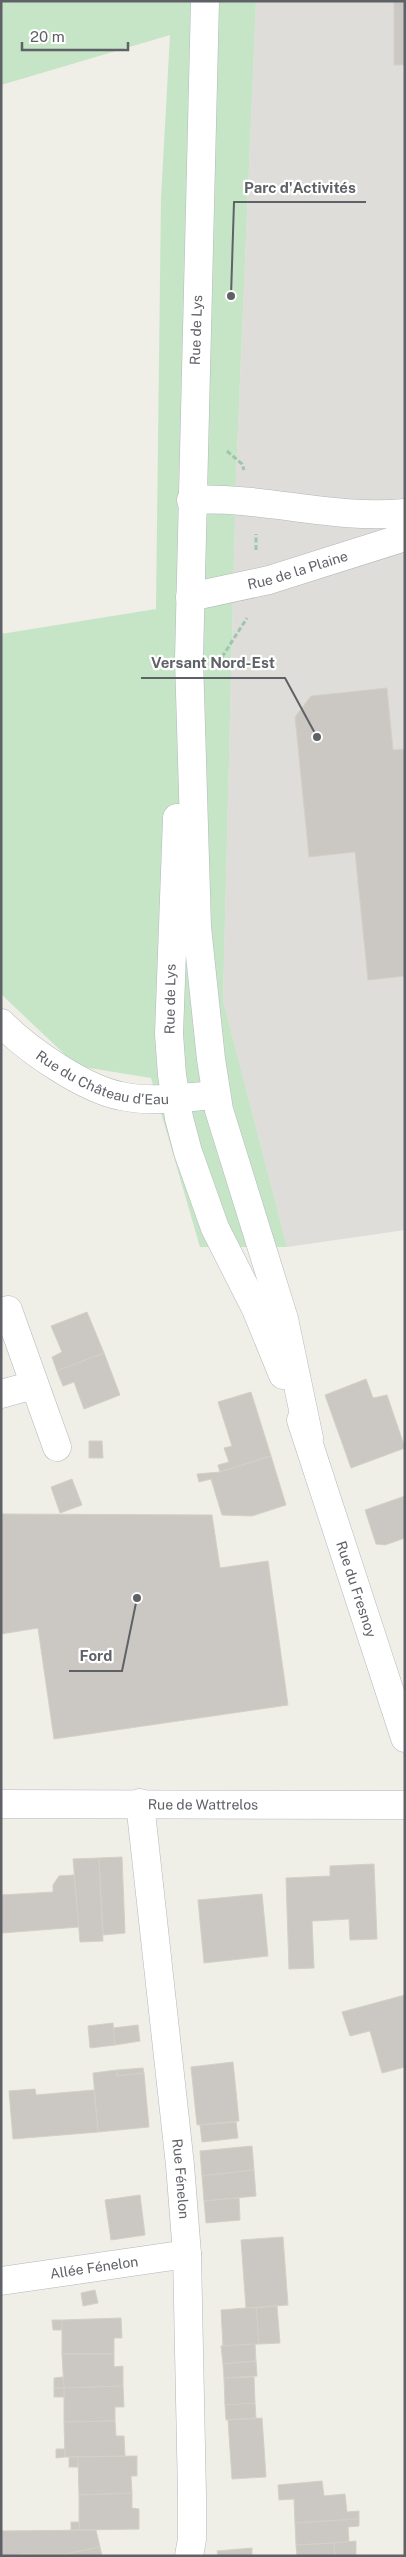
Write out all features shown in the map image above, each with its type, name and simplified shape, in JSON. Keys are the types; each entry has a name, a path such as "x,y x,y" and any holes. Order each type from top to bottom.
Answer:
{"street":[{"name":"Rue de Lys","path":"205,1 191,500 189,659 197,927 203,994 216,1095 273,1320"},
{"path":"191,500 221,498 346,515 405,513"},
{"name":"Rue de la Plaine","path":"190,596 254,583 405,537"},
{"name":"Rue de Lys","path":"189,659 175,863 170,991 169,1034 176,1098 188,1152 215,1228 273,1320"},
{"name":"Rue du Château d'Eau","path":"1,1022 67,1072 97,1090 122,1097 176,1098 216,1095"},
{"path":"8,1310 57,1447"},
{"name":"Rue du Fresnoy","path":"273,1320 405,1738"},
{"path":"1,1394 34,1385"},
{"name":"Rue Fénelon","path":"140,1803 180,2165 187,2254 192,2495 192,2539 189,2556"},
{"name":"Rue de Wattrelos","path":"1,1804 405,1805"},
{"name":"Allée Fénelon","path":"1,2281 187,2254"}],"path":[{"path":"219,662 246,618 254,583 258,502 242,464 225,448"}],"shaded area":[{"path":"256,1 405,1 405,1230 287,1247 223,1000 236,475"}],"green space":[{"path":"1,1 256,1 236,475 223,1000 287,1247 200,1247 151,1078 77,1066 1,994 1,634 156,609 161,198 170,35 1,85"}],"building":[{"path":"394,1 405,1 405,65 394,65"},
{"path":"387,688 393,750 405,749 405,976 368,980 355,852 309,857 295,717 311,696"},
{"path":"87,1312 104,1353 57,1371 52,1357 62,1352 51,1326"},
{"path":"104,1353 120,1395 84,1409 74,1382 63,1386 57,1371"},
{"path":"366,1379 373,1398 387,1395 405,1448 351,1468 325,1395"},
{"path":"251,1392 271,1456 220,1472 218,1465 229,1462 224,1448 232,1446 218,1402"},
{"path":"89,1441 102,1441 103,1458 89,1458"},
{"path":"271,1456 286,1505 252,1516 222,1515 211,1479 199,1482 197,1474 220,1472"},
{"path":"72,1479 82,1505 60,1513 51,1487"},
{"path":"405,1496 405,1538 385,1545 376,1544 365,1510"},
{"path":"1,1514 212,1515 220,1568 268,1561 288,1705 54,1739 38,1628 1,1634"},
{"path":"122,1857 125,1933 103,1935 99,1858"},
{"path":"99,1858 103,1941 80,1942 73,1859"},
{"path":"374,1864 377,1939 350,1940 349,1919 312,1921 314,1968 289,1969 286,1878 330,1876 330,1866"},
{"path":"74,1875 79,1927 2,1933 1,1895 53,1892 53,1885 59,1876"},
{"path":"262,1894 268,1956 204,1963 198,1900"},
{"path":"405,1995 405,2067 382,2073 370,2031 350,2036 342,2012"},
{"path":"113,2023 115,2045 90,2048 88,2026"},
{"path":"138,2025 140,2041 115,2045 113,2028"},
{"path":"233,2062 239,2121 197,2125 191,2067"},
{"path":"143,2068 144,2073 117,2076 117,2070"},
{"path":"117,2070 117,2076 144,2073 149,2127 98,2132 93,2073"},
{"path":"35,2089 36,2095 94,2090 98,2132 13,2139 9,2091"},
{"path":"236,2122 238,2138 202,2142 200,2125"},
{"path":"252,2146 254,2170 202,2176 200,2151"},
{"path":"254,2170 256,2196 204,2201 202,2176"},
{"path":"140,2195 145,2235 111,2240 105,2200"},
{"path":"239,2198 240,2220 206,2223 204,2201"},
{"path":"283,2237 288,2305 246,2308 241,2240"},
{"path":"95,2290 98,2303 83,2306 81,2293"},
{"path":"277,2306 280,2343 259,2344 256,2308"},
{"path":"256,2308 259,2344 223,2346 221,2310"},
{"path":"121,2318 122,2338 114,2338 114,2354 62,2354 62,2320"},
{"path":"52,2320 62,2320 62,2330 53,2330"},
{"path":"255,2344 256,2361 223,2364 221,2346"},
{"path":"62,2354 114,2354 114,2367 123,2366 123,2386 64,2388"},
{"path":"256,2361 257,2376 224,2378 223,2364"},
{"path":"63,2377 64,2388 54,2388 54,2378"},
{"path":"254,2377 255,2403 225,2405 224,2378"},
{"path":"123,2386 124,2407 115,2407 115,2421 64,2422 64,2388"},
{"path":"54,2388 64,2388 64,2397 54,2397"},
{"path":"255,2403 256,2418 226,2420 225,2405"},
{"path":"262,2418 266,2477 232,2479 228,2420"},
{"path":"115,2421 116,2436 124,2436 125,2456 65,2457 64,2422"},
{"path":"56,2449 65,2449 65,2457 56,2458"},
{"path":"137,2456 137,2476 131,2476 132,2493 79,2495 78,2457"},
{"path":"69,2457 78,2457 78,2467 69,2467"},
{"path":"322,2481 324,2496 345,2494 347,2512 359,2511 359,2519 295,2523 294,2499 279,2500 278,2485"},
{"path":"132,2493 132,2508 139,2509 139,2529 79,2530 79,2495"},
{"path":"359,2519 359,2526 348,2527 349,2542 296,2545 295,2523"},
{"path":"71,2522 79,2522 79,2530 71,2530"},
{"path":"96,2530 100,2547 66,2554 1,2555 1,2531"},
{"path":"356,2541 356,2556 335,2556 334,2543"},
{"path":"334,2543 335,2556 297,2556 296,2545"},
{"path":"100,2547 102,2556 20,2554 66,2554"},
{"path":"252,2548 252,2556 218,2556 217,2551"}],"place":[{"name":"Parc d'Activités","path":"231,296"},
{"name":"Versant Nord-Est","path":"317,737"},
{"name":"Ford","path":"137,1598"}]}
